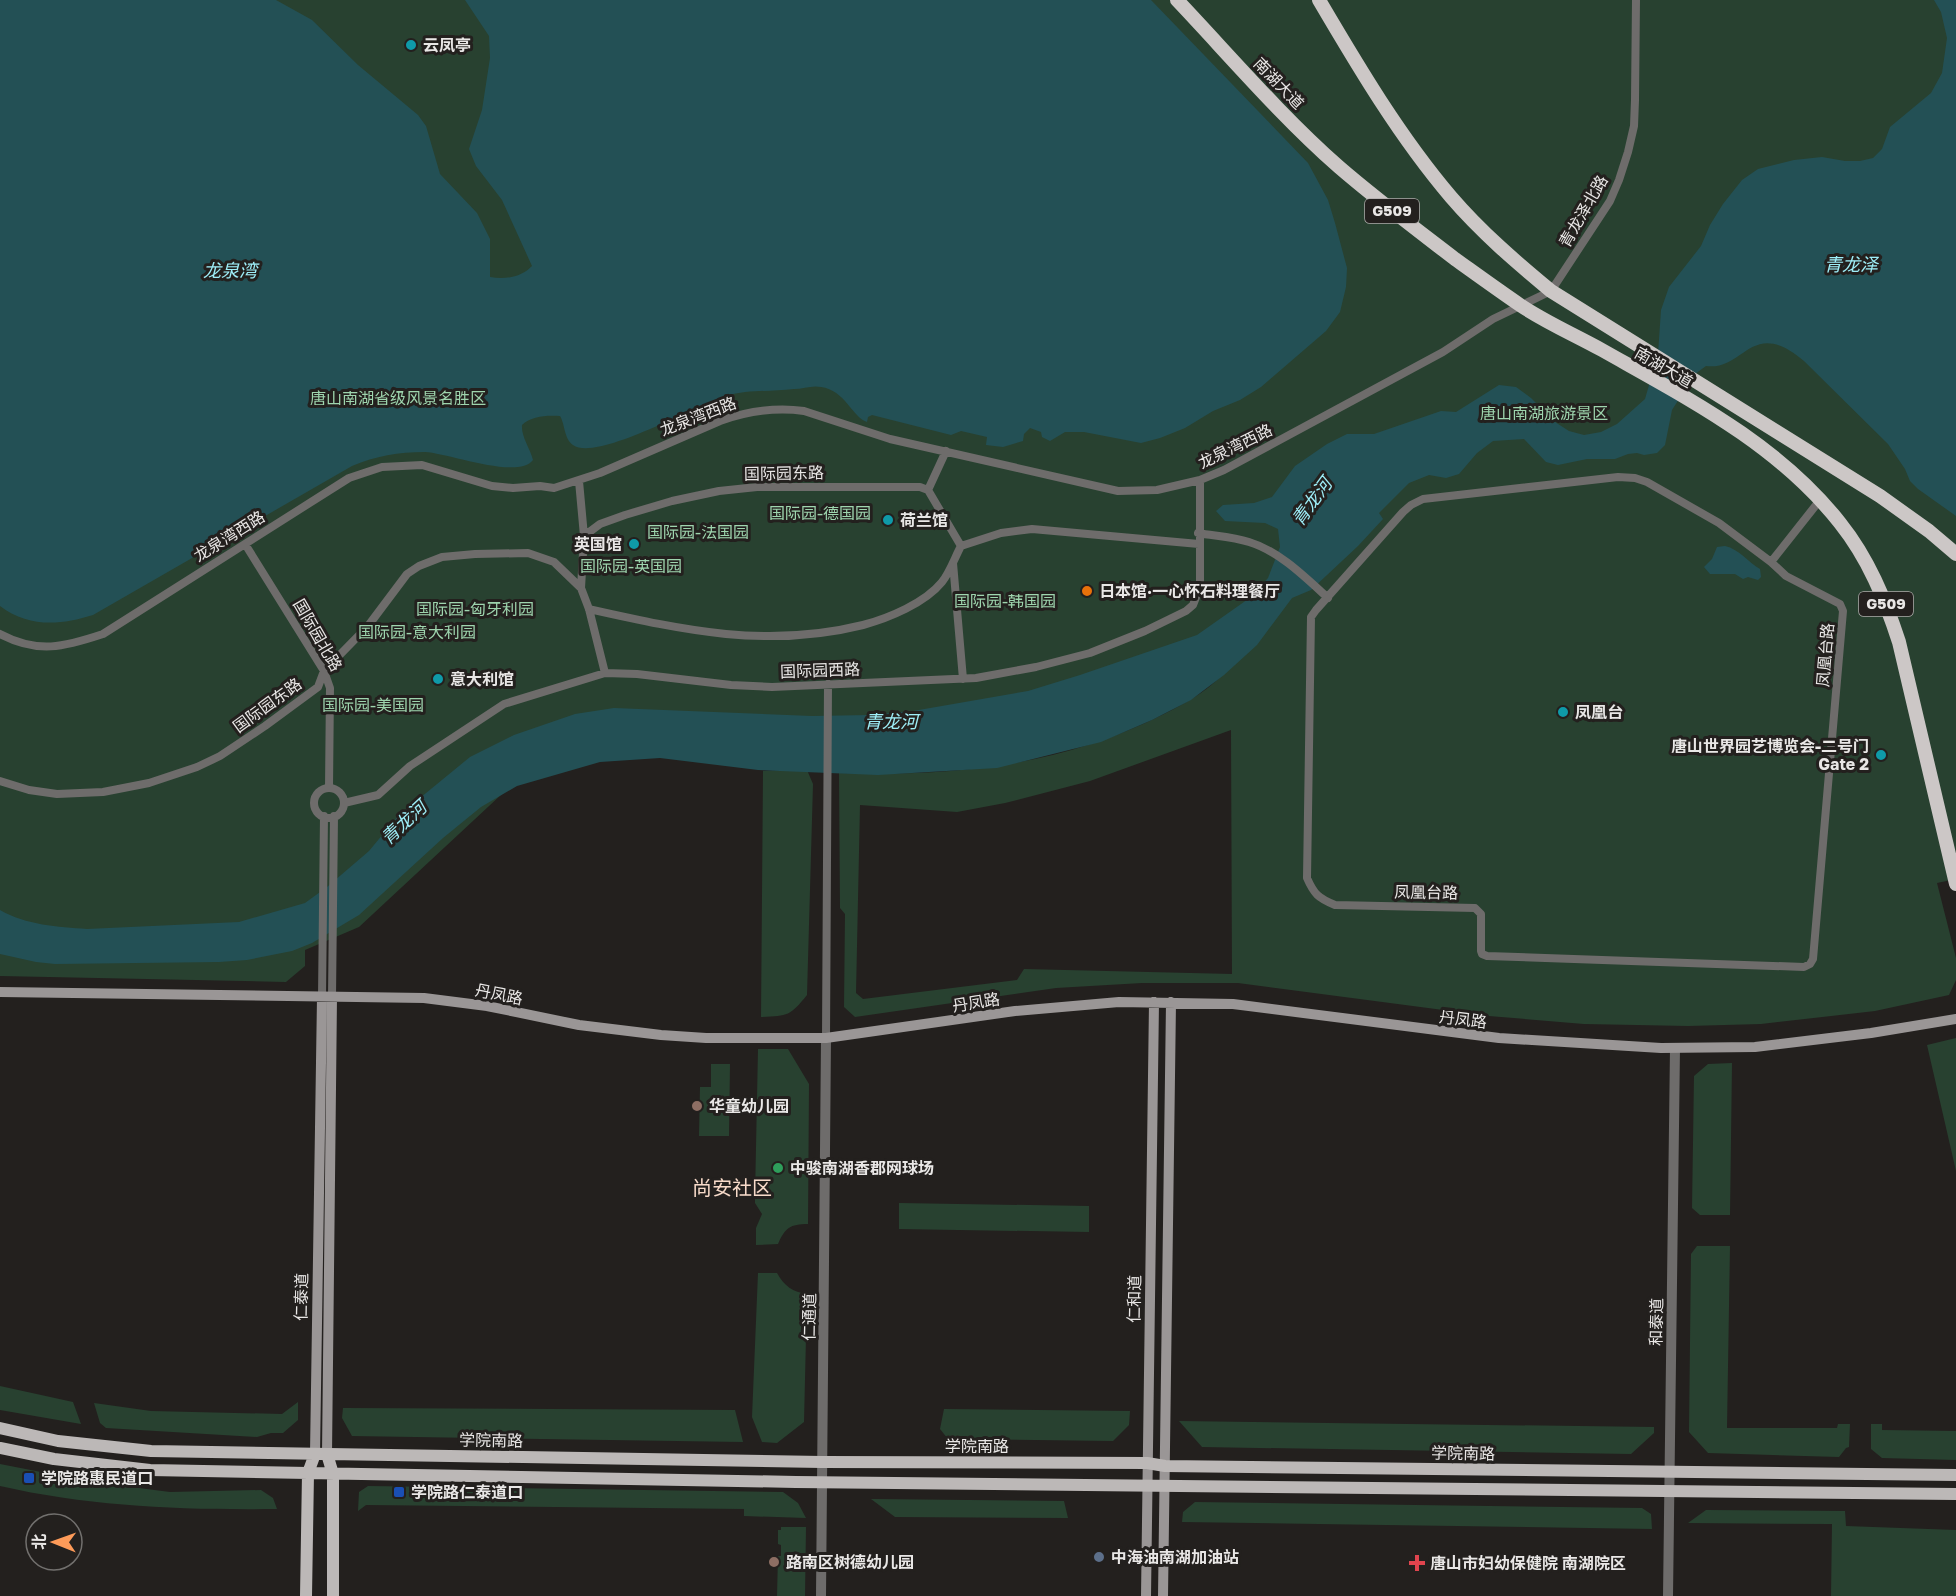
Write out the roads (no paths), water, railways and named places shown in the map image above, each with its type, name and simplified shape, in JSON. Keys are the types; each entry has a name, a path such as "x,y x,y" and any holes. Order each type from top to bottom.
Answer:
{"highway":[{"name":"南湖大道","path":"1178,0 1272,101 1338,166 1403,220 1521,306 1644,374 1746,435 1799,477 1820,500 1841,524 1863,556 1879,586 1891,618 1956,884"},
{"name":"南湖大道","path":"1319,0 1362,73 1409,142 1451,197 1517,262 1551,291 1880,496 1929,531 1956,554"}],"main road":[{"name":"丹凤路","path":"0,992 424,998 459,1002 579,1024 661,1035 706,1038 826,1038 1022,1010 1119,1002 1233,1004 1509,1039 1675,1048 1755,1047 1838,1038 1956,1019"},
{"name":"仁泰道","path":"327,997 321,1454 333,1474 333,1596"},
{"name":"仁和道","path":"1146,1596 1154,1002"},
{"name":"仁和道","path":"1163,1596 1171,1002"},
{"name":"学院南路","path":"0,1428 58,1441 122,1449 321,1454 1956,1475"},
{"path":"0,1448 54,1459 150,1470 822,1482 1956,1494"},
{"name":"仁泰道","path":"306,1596 308,1473 321,1454"}],"street":[{"name":"青龙泽北路","path":"1551,291 1610,201 1628,152 1634,126 1636,0"},
{"path":"1521,306 1551,291"},
{"name":"龙泉湾西路","path":"0,634 11,640 43,648 75,643 103,634 348,478 382,467 422,465 492,486 554,488 579,481 720,421 740,414 774,409 804,411 890,439 1118,491 1157,490 1200,480 1224,470 1443,352 1493,319 1521,306"},
{"path":"946,451 928,490 961,546"},
{"name":"凤凰台路","path":"1618,477 1635,478 1658,488 1719,523 1786,576 1840,604 1843,611 1813,958 1810,964 1804,967 1487,956 1481,951 1481,914 1475,908 1335,905 1313,892 1307,878 1311,617 1328,598 1392,523 1411,505 1423,499 1618,477"},
{"name":"国际园西路","path":"344,803 378,795 410,766 504,704 605,673 637,674 731,686 772,687 963,679 1036,666 1090,652 1145,631 1186,611 1193,605 1200,587 1198,533 1200,480"},
{"path":"579,481 584,536 581,588"},
{"name":"国际园东路","path":"584,536 600,524 626,515 672,501 719,491 778,487 920,487 928,490"},
{"path":"1771,562 1820,500"},
{"path":"589,609 683,630 745,636 808,635 838,631 902,611 942,582 961,546 1001,533 1032,530 1199,544"},
{"path":"1198,533 1247,541 1274,553 1328,598"},
{"name":"国际园北路","path":"245,544 324,671 330,688 329,788"},
{"name":"国际园东路","path":"0,781 57,794 80,794 127,788 197,767 238,745 318,687 324,671 368,626 407,574 432,560 475,554 528,553 554,562 581,588 589,609 605,673"},
{"path":"953,562 963,679"},
{"path":"826,1038 828,684"},
{"path":"329,788 338,791 344,803 341,811 334,816 324,816 317,811 315,802 321,790 329,788"},
{"path":"324,816 322,967 327,997"},
{"path":"327,997 332,967 334,816"},
{"name":"仁通道","path":"821,1596 826,1038"},
{"name":"和泰道","path":"1668,1596 1675,1048"}],"water":[{"name":"龙泉湾","path":"0,0 276,0 312,20 358,65 418,115 426,126 440,174 477,213 490,239 490,277 501,278 513,277 532,266 502,200 476,166 469,149 482,110 490,58 489,36 465,0 1151,0 1308,163 1328,200 1347,268 1346,287 1340,312 1326,331 1261,387 1185,428 1141,443 1084,432 1065,432 1050,441 1042,437 1041,432 1030,428 1024,434 1023,441 1003,447 986,445 987,437 961,431 951,435 872,415 868,417 867,422 836,393 818,387 743,392 726,396 624,439 603,446 585,448 570,442 560,416 540,417 522,425 533,460 525,465 498,467 425,452 379,457 352,466 93,615 69,621 34,621 22,618 0,606"},
{"path":"1934,0 1956,0 1956,516 1910,481 1905,469 1888,444 1804,361 1786,348 1772,344 1760,344 1730,361 1706,366 1695,374 1672,410 1665,445 1657,453 1628,454 1615,459 1587,459 1558,465 1546,462 1524,439 1493,441 1477,453 1459,474 1446,478 1429,475 1409,483 1379,513 1383,519 1358,546 1311,590 1292,598 1257,645 1224,675 1191,700 1101,742 997,768 878,775 758,770 660,758 600,762 517,786 481,807 443,838 359,915 312,943 292,951 247,960 219,962 55,964 0,954 0,910 31,922 87,929 239,922 305,903 369,851 398,816 470,757 514,735 575,714 614,708 812,716 870,715 913,711 1028,691 1197,635 1251,597 1268,578 1280,547 1278,529 1265,523 1225,521 1216,511 1223,505 1254,503 1272,497 1295,466 1327,444 1347,434 1374,434 1441,411 1456,412 1499,385 1516,387 1531,398 1555,422 1569,431 1584,435 1601,432 1617,424 1645,399 1658,354 1661,310 1669,287 1701,246 1723,204 1742,180 1758,169 1794,160 1822,157 1860,161 1873,158 1882,149 1890,127 1931,93 1942,73 1947,38 1941,12"},
{"path":"1725,546 1739,553 1760,569 1761,577 1758,580 1748,577 1743,579 1735,574 1710,574 1704,567 1712,559 1717,547"}],"place":[{"name":"云凤亭","path":"411,45"},
{"name":"荷兰馆","path":"888,520"},
{"name":"英国馆","path":"634,544"},
{"name":"日本馆·一心怀石料理餐厅","path":"1087,591"},
{"name":"意大利馆","path":"438,679"},
{"name":"凤凰台","path":"1563,712"},
{"name":"唐山世界园艺博览会-二号门 Gate 2","path":"1881,755"},
{"name":"华童幼儿园","path":"697,1106"},
{"name":"中骏南湖香郡网球场","path":"778,1168"},
{"name":"学院路惠民道口","path":"29,1478"},
{"name":"学院路仁泰道口","path":"399,1492"},
{"name":"中海油南湖加油站","path":"1099,1557"},
{"name":"路南区树德幼儿园","path":"774,1562"},
{"name":"唐山市妇幼保健院 南湖院区","path":"1417,1563"}],"district":[{"name":"尚安社区","path":"732,1188"}],"water label":[{"name":"青龙泽","path":"1851,265"},
{"name":"青龙河","path":"1312,502"},
{"name":"青龙河","path":"891,722"},
{"name":"青龙河","path":"404,823"}],"park label":[{"name":"唐山南湖省级风景名胜区","path":"398,398"},
{"name":"唐山南湖旅游景区","path":"1544,413"},
{"name":"国际园-德国园","path":"820,513"},
{"name":"国际园-法国园","path":"698,532"},
{"name":"国际园-英国园","path":"631,566"},
{"name":"国际园-韩国园","path":"1005,601"},
{"name":"国际园-匈牙利园","path":"475,609"},
{"name":"国际园-意大利园","path":"417,632"},
{"name":"国际园-美国园","path":"373,705"}]}
